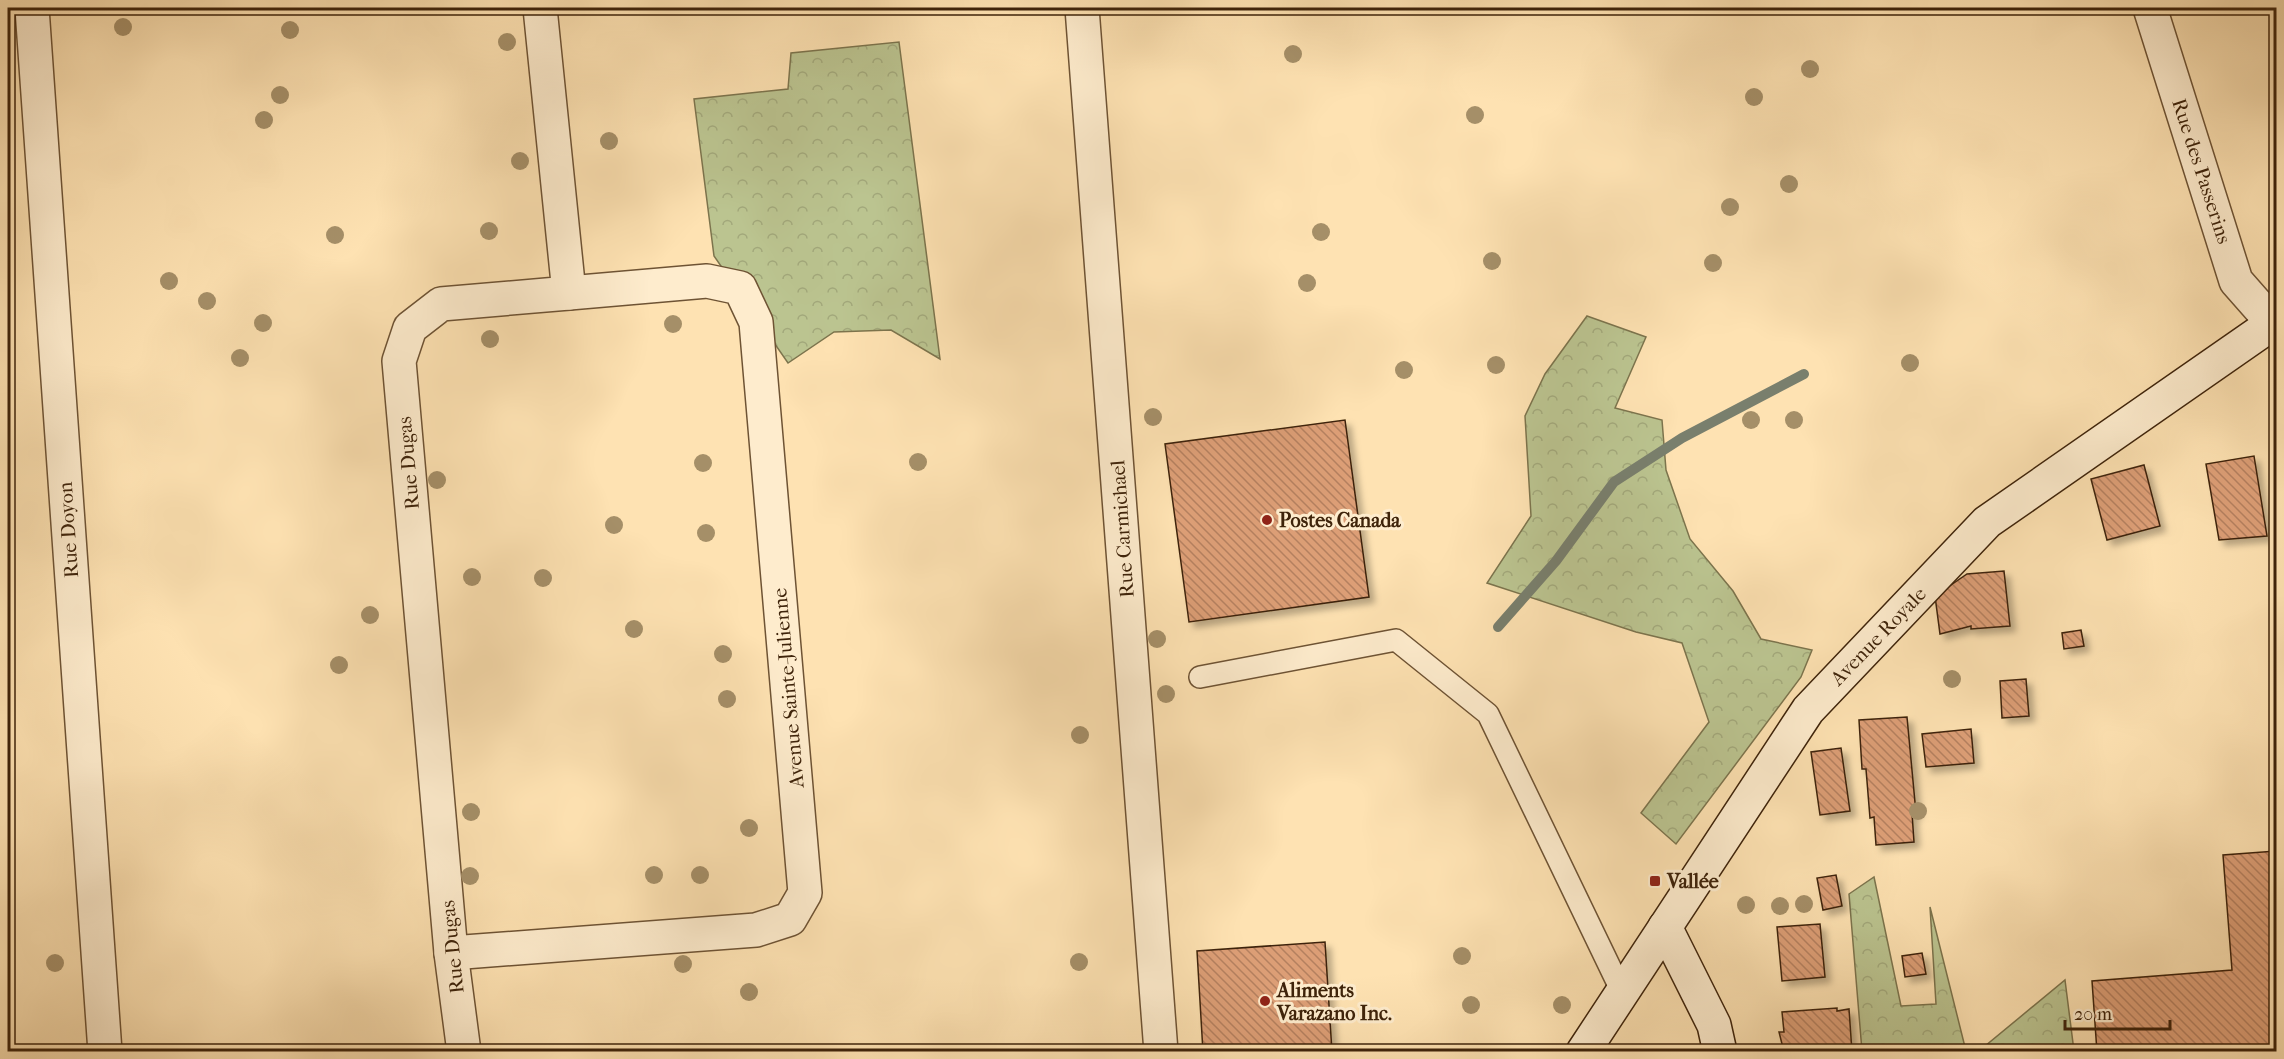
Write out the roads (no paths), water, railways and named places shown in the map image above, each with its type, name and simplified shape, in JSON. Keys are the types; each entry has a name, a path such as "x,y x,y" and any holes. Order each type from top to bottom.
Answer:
{"street":[{"name":"Rue Doyon","path":"32,8 105,1052"},
{"path":"540,8 569,293"},
{"name":"Rue Carmichael","path":"1082,8 1161,1052"},
{"name":"Rue des Passerins","path":"2150,8 2236,281 2275,322"},
{"name":"Avenue Sainte-Julienne","path":"451,953 756,930 790,919 805,893 756,322 740,288 707,281 569,293"},
{"name":"Rue Dugas","path":"464,1052 451,953 399,361 410,328 441,304 569,293"},
{"name":"Avenue Royale","path":"1583,1052 1808,710 1987,522 2275,322"},
{"path":"1665,927 1713,1025 1720,1052"}],"lane":[{"path":"1200,677 1396,640 1488,714 1622,992"}],"waterway":[{"path":"1498,627 1556,561 1614,482 1682,438 1804,374"}],"place":[{"name":"Postes Canada","path":"1267,520"},
{"name":"Vallée","path":"1655,881"},
{"name":"Aliments Varazano Inc.","path":"1265,1001"}]}
